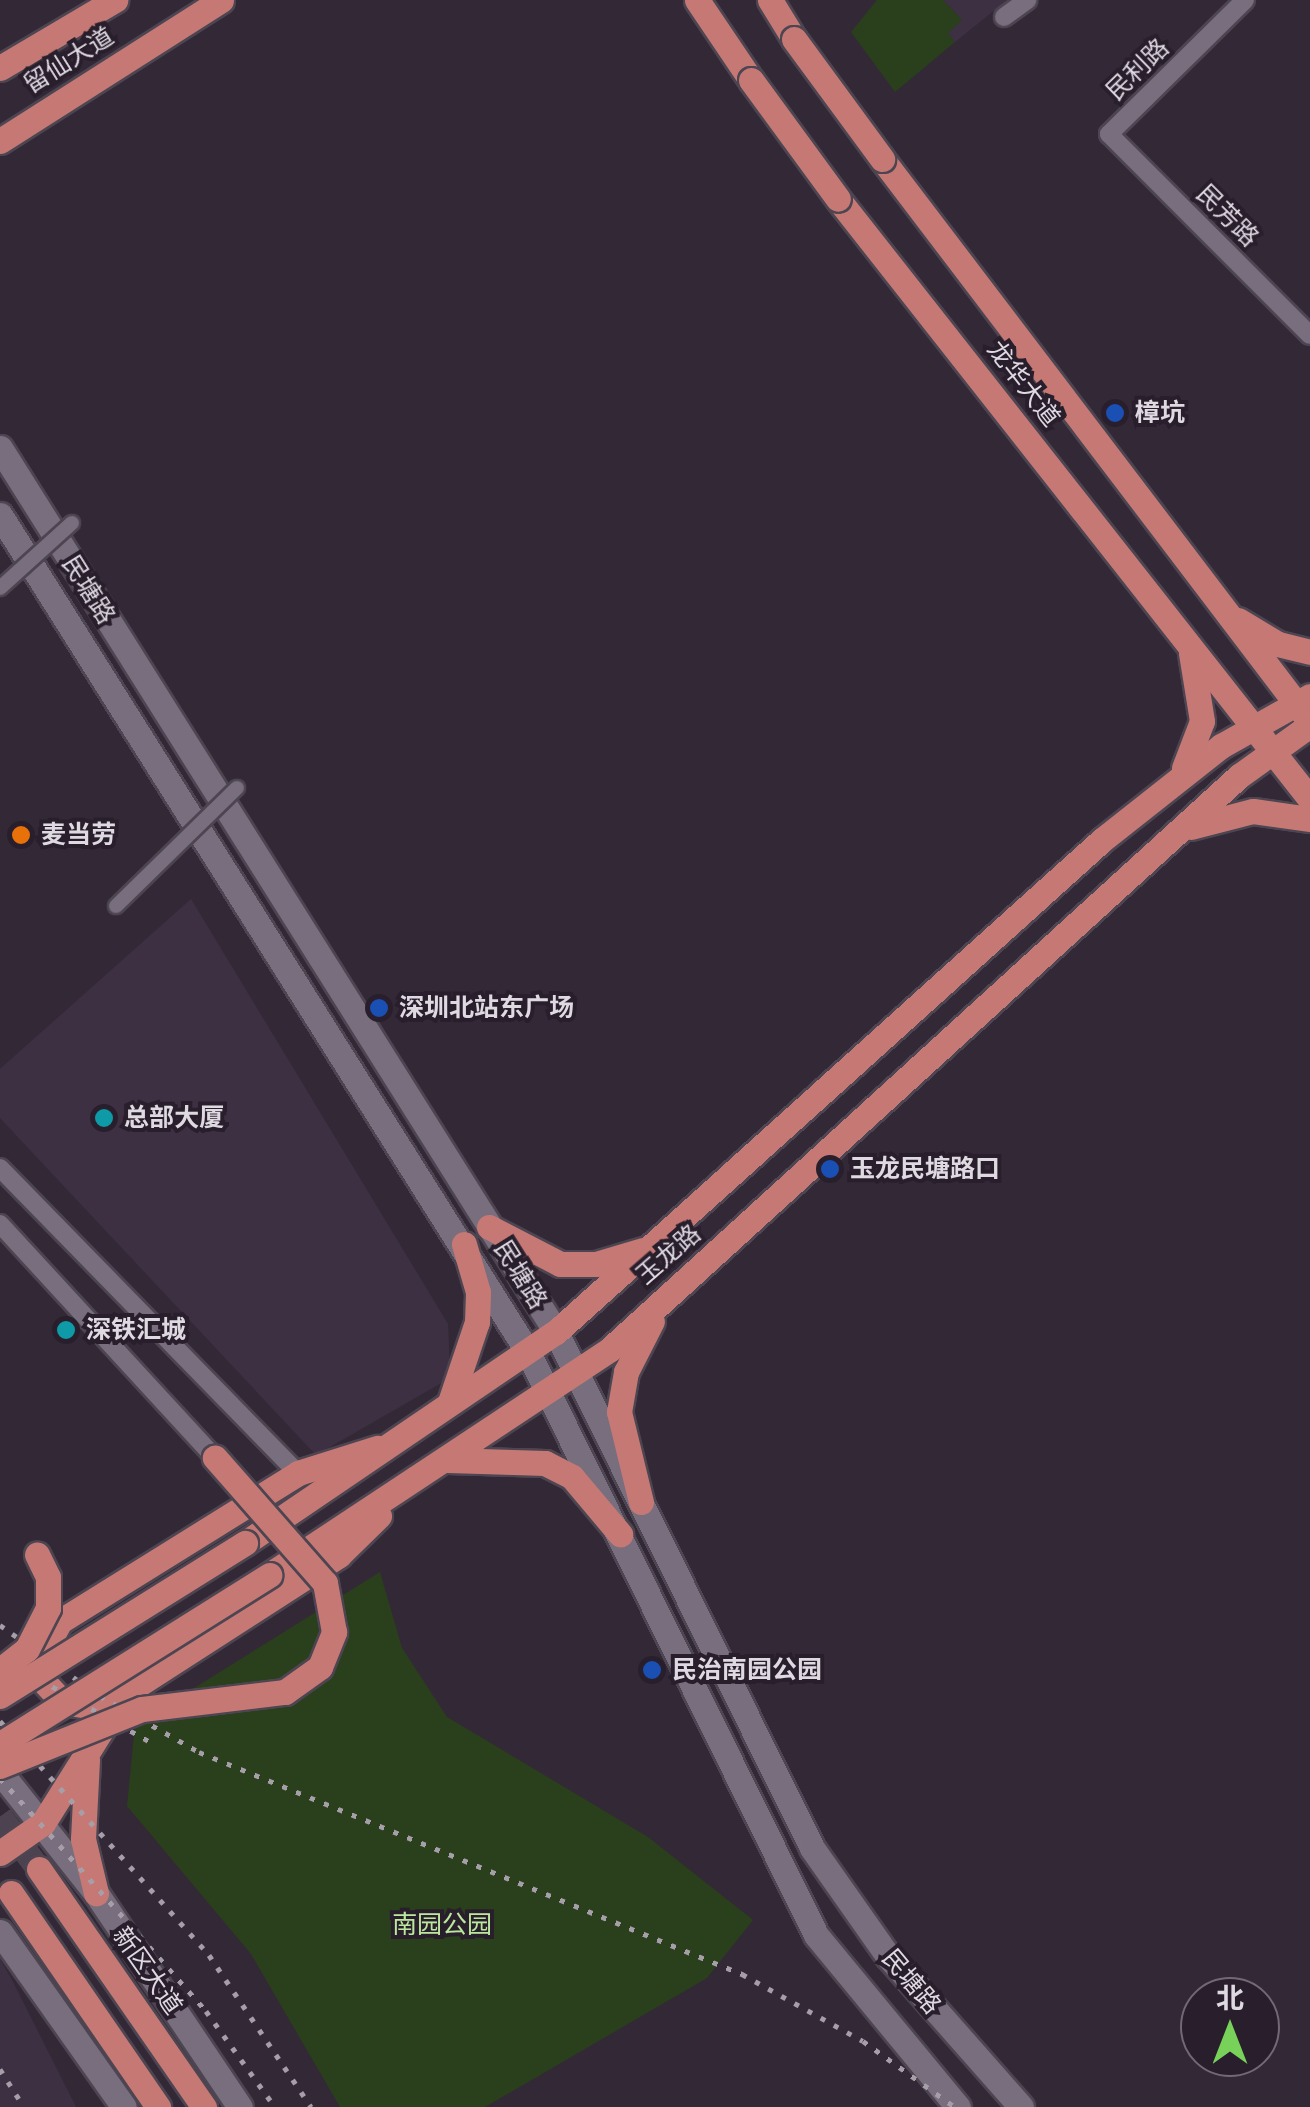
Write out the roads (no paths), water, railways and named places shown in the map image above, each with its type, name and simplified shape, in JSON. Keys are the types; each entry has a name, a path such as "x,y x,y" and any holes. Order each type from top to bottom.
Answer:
{"main road":[{"name":"留仙大道","path":"0,68 114,0"},
{"name":"留仙大道","path":"0,141 221,0"},
{"name":"龙华大道","path":"697,0 838,199 1310,800"},
{"name":"龙华大道","path":"770,0 882,158 1306,712"},
{"name":"民塘路","path":"0,448 556,1332 812,1848 888,1956 1022,2107"},
{"name":"民塘路","path":"0,516 464,1244 528,1352 816,1935 958,2107"},
{"path":"1226,611 1278,644 1310,652"},
{"path":"1173,781 1202,721 1199,683 1183,635"},
{"name":"玉龙路","path":"0,1696 245,1543 556,1332 1102,840 1173,781 1254,726 1306,712"},
{"name":"玉龙路","path":"0,1744 270,1575 578,1372 781,1200 1272,750 1306,712"},
{"path":"1181,830 1253,811 1310,819"},
{"path":"1102,840 1133,874"},
{"path":"489,1226 540,1256 575,1266 657,1244"},
{"path":"464,1244 478,1292 476,1322 466,1368 452,1403 483,1436"},
{"path":"616,1281 644,1318"},
{"path":"641,1502 622,1435 621,1391 634,1352 671,1291"},
{"path":"0,1654 59,1623 298,1473 396,1441"},
{"path":"444,1461 496,1457 545,1463 592,1497 620,1534"},
{"path":"215,1458 325,1583 334,1632 320,1667 285,1692 142,1709 0,1769 96,1893 240,2107"},
{"path":"59,1623 40,1657 53,1694 88,1710 124,1697 339,1555 414,1481"},
{"path":"0,1670 42,1626 48,1577 38,1554"},
{"path":"0,1853 43,1822 124,1697"},
{"path":"92,1745 82,1818 96,1893"},
{"name":"新区大道","path":"39,1870 204,2107"},
{"path":"11,1893 158,2107"},
{"path":"0,1932 124,2107"}],"street":[{"path":"1004,18 1026,0"},
{"name":"民利路","path":"1109,134 1245,0"},
{"name":"民芳路","path":"1109,134 1310,335"},
{"path":"0,588 72,522"},
{"path":"116,906 237,788"},
{"path":"0,1168 298,1473"},
{"path":"0,1224 215,1458"}],"tunnel":[{"path":"0,1816 39,1869"}],"railway":[{"path":"0,1625 100,1696 199,1752 742,1974 863,2041 955,2107"},
{"path":"0,1657 154,1744"},
{"path":"0,1721 209,1955 311,2107"},
{"path":"0,1778 206,2011 275,2107"},
{"path":"0,2069 24,2107"}],"place":[{"name":"樟坑","path":"1115,413"},
{"name":"麦当劳","path":"21,835"},
{"name":"深圳北站东广场","path":"379,1008"},
{"name":"总部大厦","path":"104,1118"},
{"name":"玉龙民塘路口","path":"830,1169"},
{"name":"深铁汇城","path":"66,1330"},
{"name":"民治南园公园","path":"652,1670"}],"park label":[{"name":"南园公园","path":"442,1925"}]}
